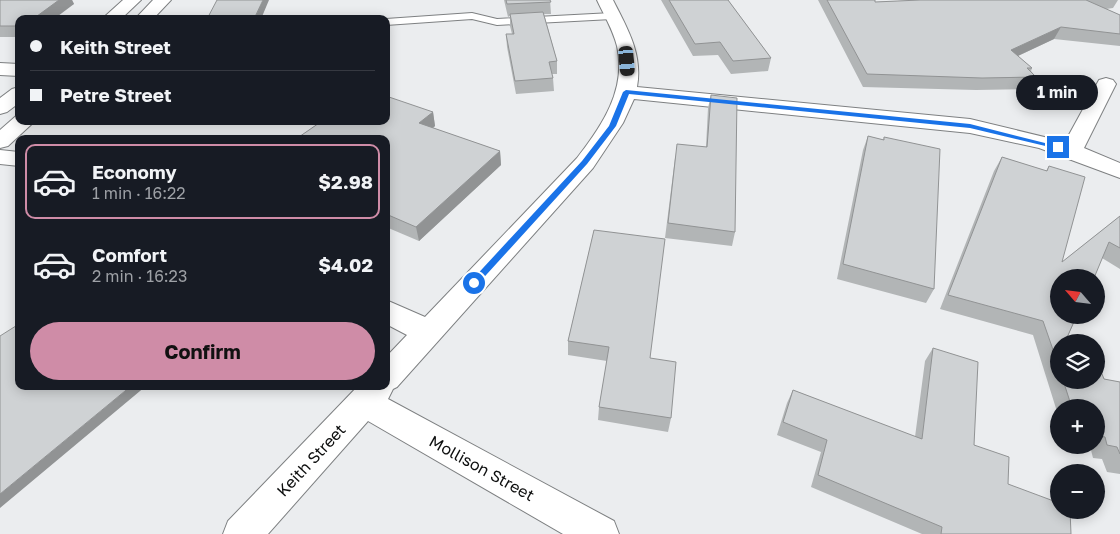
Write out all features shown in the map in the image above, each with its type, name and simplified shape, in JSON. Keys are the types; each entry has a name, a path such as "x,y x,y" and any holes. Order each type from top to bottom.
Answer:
{"street":[{"path":"115,15 132,0"},
{"path":"147,15 163,0"},
{"name":"Keith Street","path":"390,374 585,163 612,126 626,92 629,76 626,47 609,8"},
{"path":"0,70 15,70"},
{"path":"1071,151 1106,84"},
{"path":"626,92 970,126 1071,151 1120,171"},
{"path":"0,108 15,97"},
{"path":"0,141 19,125"},
{"path":"0,157 15,159"},
{"path":"390,313 429,332"},
{"name":"Keith Street","path":"242,534 375,390"},
{"name":"Mollison Street","path":"378,390 600,534"}],"lane":[{"path":"390,22 472,16 497,22 609,8"}],"building":[{"path":"0,0 59,0 38,15 15,15 15,26 0,26"},
{"path":"217,0 263,0 256,15 209,15"},
{"path":"506,0 550,0 551,2 507,4"},
{"path":"669,0 728,0 771,58 733,61 720,42 695,44"},
{"path":"827,0 875,0 875,2 920,0 1086,0 1120,15 1120,34 1061,27 1011,50 1032,68 1027,68 1036,77 982,78 867,74"},
{"path":"543,12 557,61 549,62 553,78 515,81 506,34 514,34 510,14"},
{"path":"711,95 737,98 735,232 668,223 677,144 707,147"},
{"path":"390,97 433,112 419,123 500,151 416,227 390,216 390,135 302,135 316,125 390,125"},
{"path":"868,136 884,140 884,137 940,149 934,289 843,264"},
{"path":"1002,157 1047,171 1049,166 1085,177 1062,262 1120,216 1120,248 1109,242 1098,269 1050,269 1050,324 1073,324 1069,334 1050,334 1050,341 1043,321 948,295"},
{"path":"594,230 665,239 650,358 676,362 671,418 599,407 609,347 568,341"},
{"path":"15,327 15,390 126,390 0,494 0,336"},
{"path":"933,348 978,362 974,445 1009,457 1008,484 1050,500 1050,519 1070,519 1071,534 941,534 942,527 818,475 827,440 783,422 793,390 922,439"},
{"path":"1105,379 1120,382 1120,454 1117,447 1107,445 1105,437 1105,399 1069,399 1066,389 1105,389"}],"route":[{"path":"474,283 585,163 612,126 626,92 970,126 1058,147"}]}
